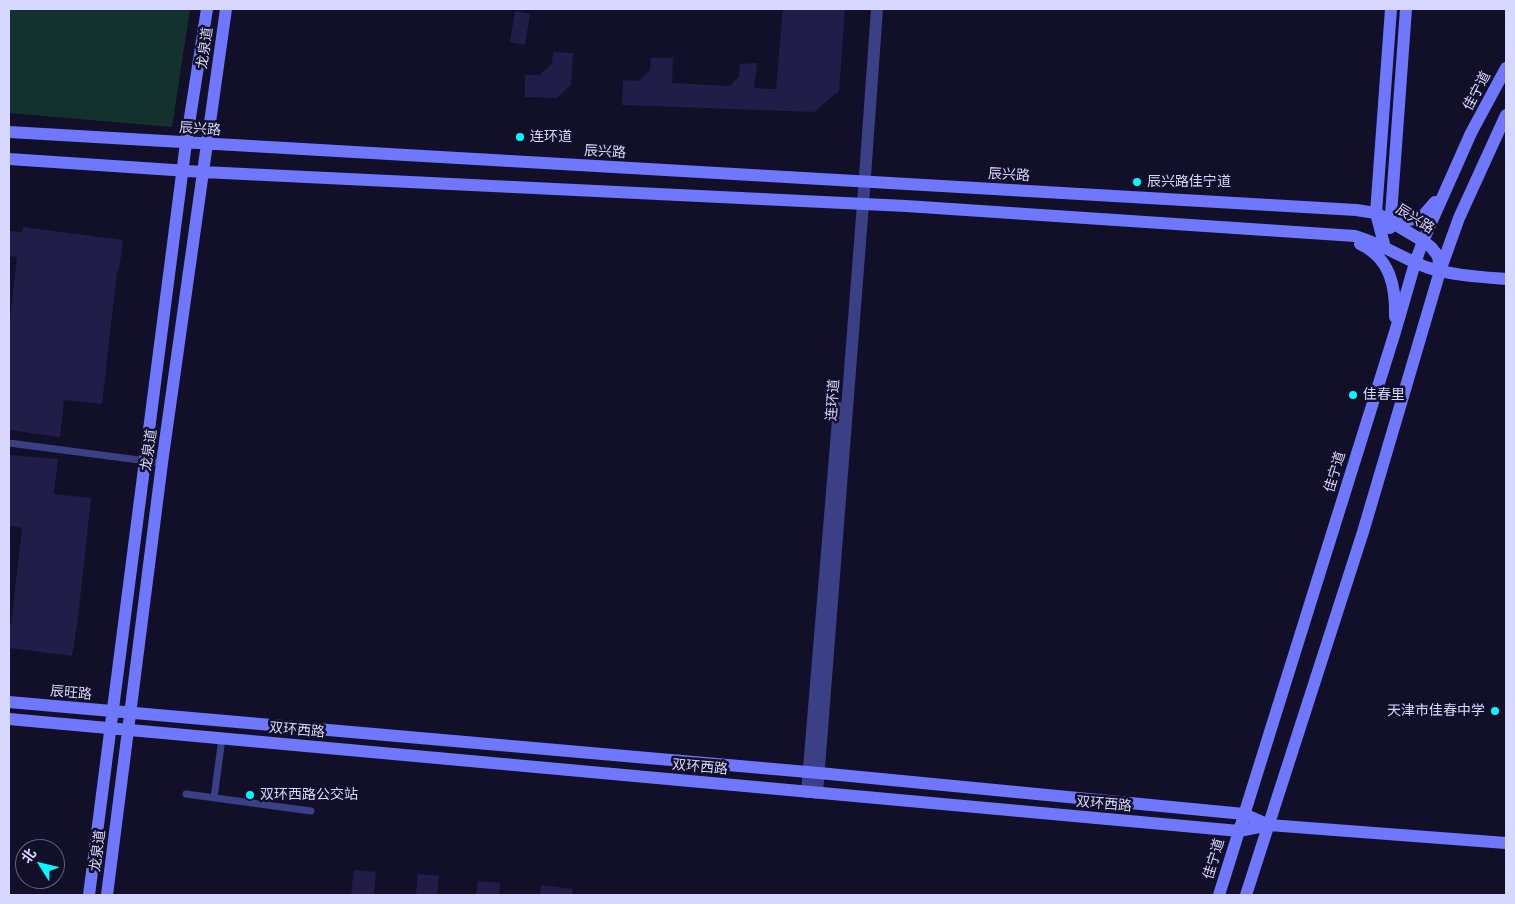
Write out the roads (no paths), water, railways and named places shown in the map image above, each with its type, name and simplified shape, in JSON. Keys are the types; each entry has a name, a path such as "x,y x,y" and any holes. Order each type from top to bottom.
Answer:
{"street":[{"name":"龙泉道","path":"90,895 186,143 207,9"},
{"name":"龙泉道","path":"107,895 162,463 226,9"},
{"path":"861,182 869,9"},
{"name":"连环道","path":"812,792 859,204 877,9"},
{"path":"1385,248 1376,214 1391,9"},
{"path":"1385,248 1395,221 1392,195 1406,9"},
{"name":"佳宁道","path":"1219,895 1419,251 1471,133 1506,68"},
{"path":"1246,895 1364,532 1441,266 1459,218 1506,115"},
{"name":"辰兴路","path":"9,132 1346,210 1376,214 1395,221 1419,251 1441,266"},
{"name":"辰兴路","path":"9,159 183,171 859,204 1343,236 1367,239 1385,248 1419,251 1431,247 1438,256 1441,266"},
{"path":"1395,221 1421,218 1448,184"},
{"path":"1343,236 1366,246 1375,253 1388,269 1394,288 1395,332"},
{"path":"1441,266 1461,274 1506,279"},
{"name":"辰旺路","path":"9,702 131,713"},
{"name":"双环西路","path":"131,713 814,772 1244,814 1268,824"},
{"path":"9,719 129,729"},
{"name":"双环西路","path":"129,729 1238,831 1268,824"},
{"path":"1268,824 1506,843"}],"lane":[{"path":"9,443 162,463"},
{"path":"214,798 222,738"},
{"path":"186,794 311,811"}],"place":[{"name":"连环道","path":"520,137"},
{"name":"辰兴路佳宁道","path":"1137,182"},
{"name":"佳春里","path":"1353,395"},
{"name":"天津市佳春中学","path":"1495,711"},
{"name":"双环西路公交站","path":"250,795"}]}
